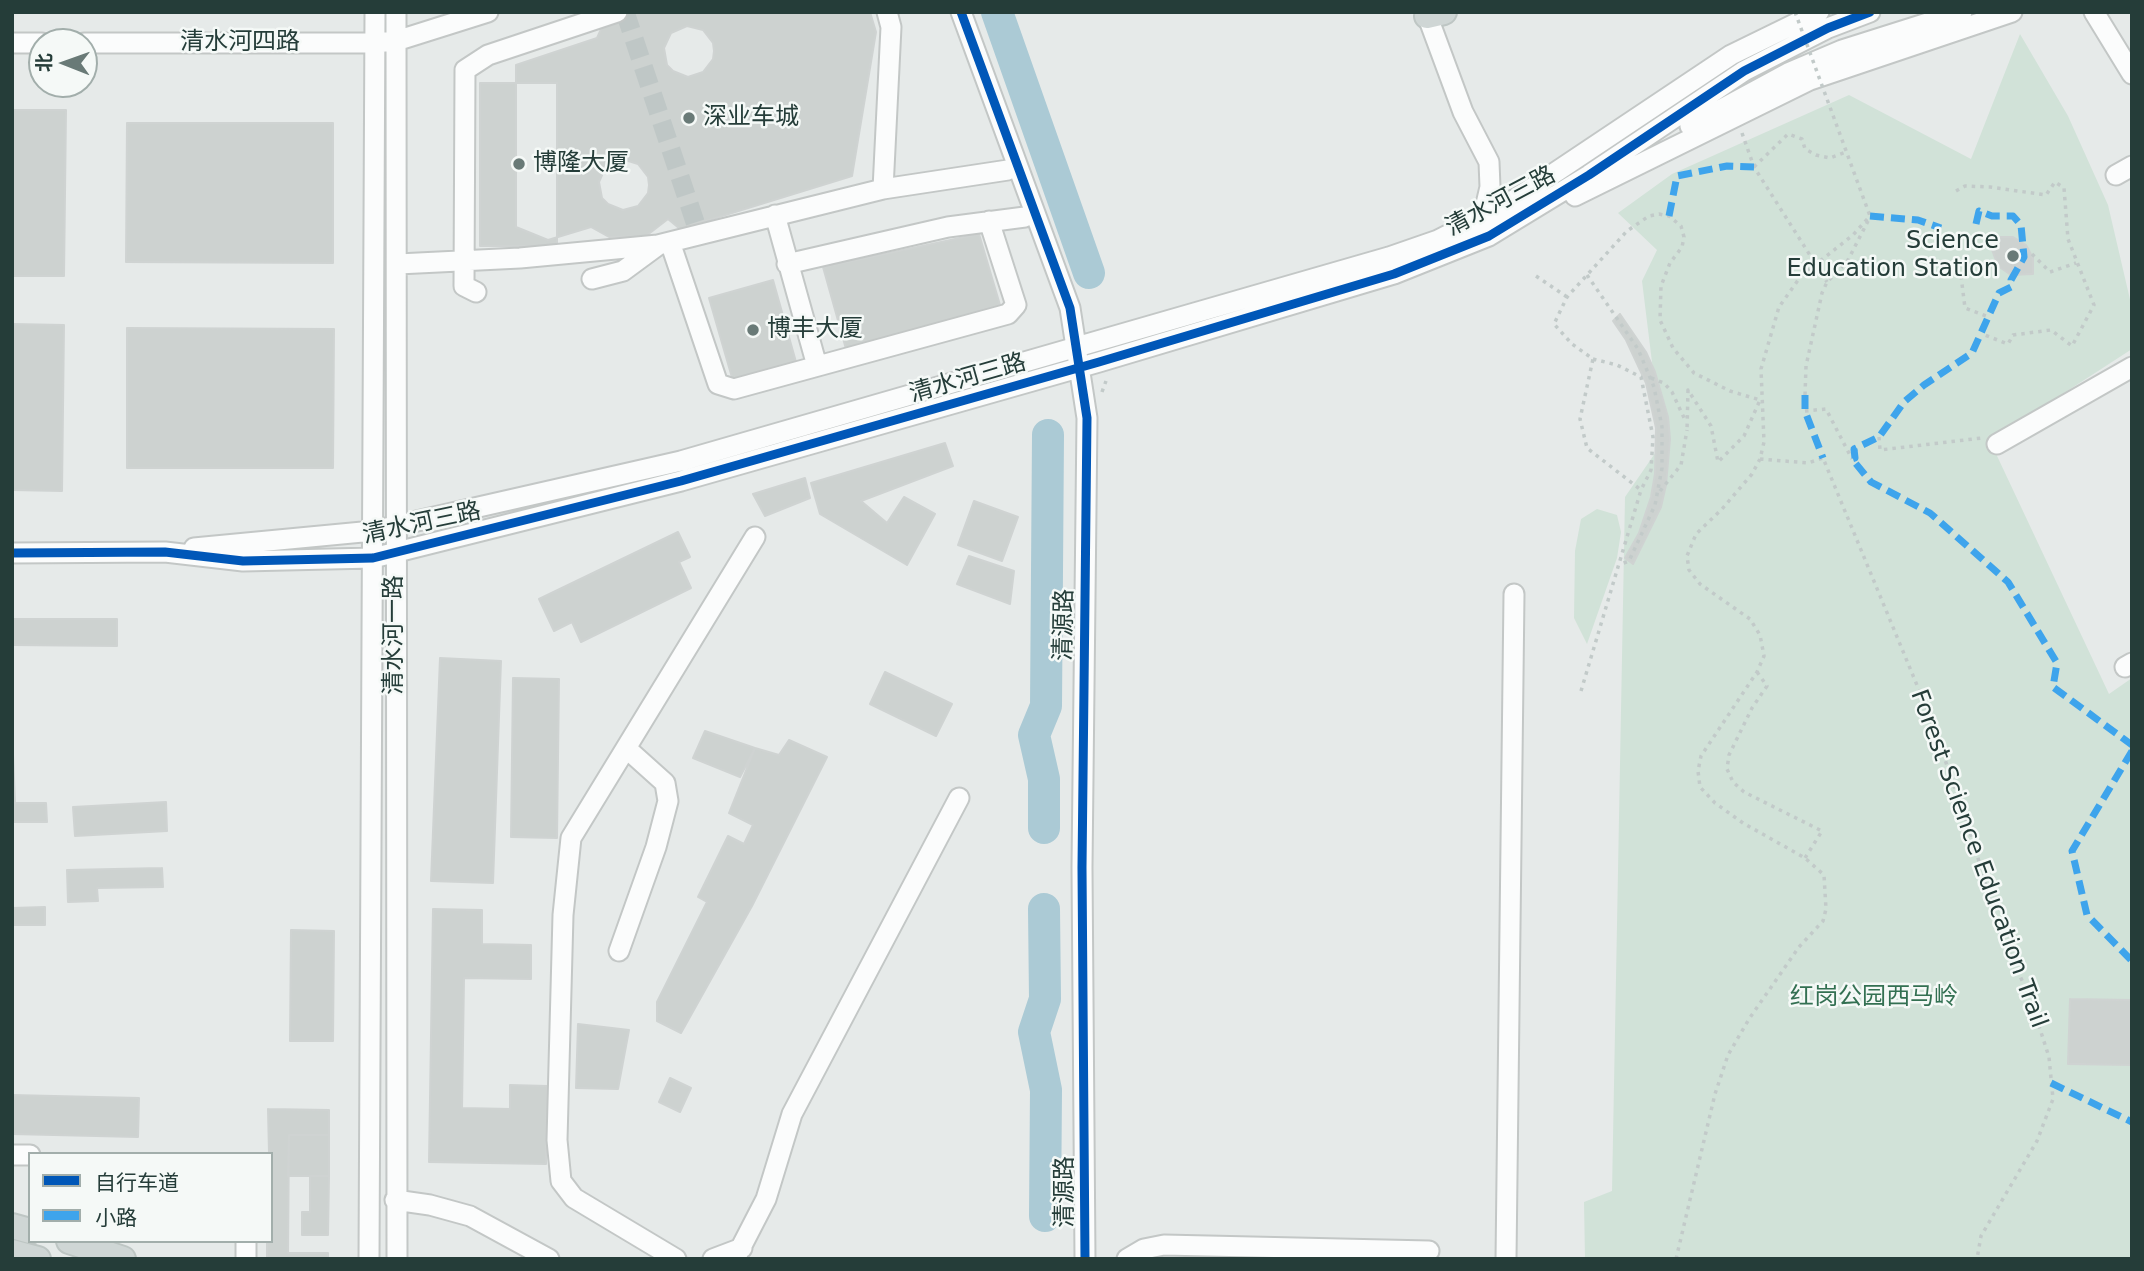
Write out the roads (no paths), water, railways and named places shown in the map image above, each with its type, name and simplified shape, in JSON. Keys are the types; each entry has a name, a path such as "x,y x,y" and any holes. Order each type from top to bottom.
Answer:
{"main road":[{"path":"75,1243 123,1259"},
{"path":"12,1252 38,1259"}],"street":[{"name":"清水河一路","path":"369,1259 375,12"},
{"name":"清水河一路","path":"396,12 397,1259"},
{"path":"456,12 487,13"},
{"path":"476,292 464,286 465,70 488,55 617,12"},
{"path":"883,189 891,27 887,12"},
{"name":"清源路","path":"951,12 1071,348"},
{"name":"清源路","path":"961,12 1070,308 1077,418 1072,867 1075,1259"},
{"name":"清水河三路","path":"12,553 165,552 243,561 373,558 681,481 1074,369 1394,274 1486,226 1534,188 1731,55 1824,20 1870,12"},
{"path":"1589,175 1658,144 1788,73 1842,50 1962,12"},
{"path":"1513,223 1582,193 1810,80 2012,12"},
{"path":"2094,12 2132,74"},
{"name":"清水河四路","path":"98,43 374,43 396,41 487,13"},
{"path":"1432,13 1463,112 1489,162 1490,187 1486,226"},
{"name":"清水河三路","path":"165,552 234,542 373,531 681,461 1389,257 1486,226 1513,223 1824,20"},
{"path":"398,264 464,262 664,244 883,189 1008,170"},
{"path":"775,215 817,366"},
{"path":"787,264 897,237 1025,217"},
{"path":"664,244 718,384 734,389 1008,314 1016,305 989,221"},
{"path":"592,279 622,271 664,244"},
{"path":"1999,443 2132,366"},
{"name":"清源路","path":"1074,369 1087,418 1082,867 1085,1259"},
{"path":"676,1259 574,1198 561,1181 557,1140 563,915 571,838 755,537"},
{"path":"1506,1259 1514,594"},
{"path":"619,951 656,847 668,801 665,783 626,748"},
{"path":"713,1259 738,1253 766,1199 792,1114 959,798"},
{"path":"395,1200 430,1205 470,1216 549,1259"},
{"path":"1127,1259 1144,1248 1164,1245 1371,1254 1429,1251"}],"waterway":[{"path":"997,12 1089,273"},
{"path":"1044,828 1044,779 1034,735 1046,706 1048,435"},
{"path":"1044,909 1045,999 1034,1032 1046,1090 1045,1216"}],"tunnel":[{"path":"625,12 699,234"}],"place":[{"name":"深业车城","path":"689,118"},
{"name":"博隆大厦","path":"519,164"},
{"name":"Science Education Station","path":"2013,256"},
{"name":"博丰大厦","path":"753,330"}],"park label":[{"name":"红岗公园西马岭","path":"1874,998"}]}
